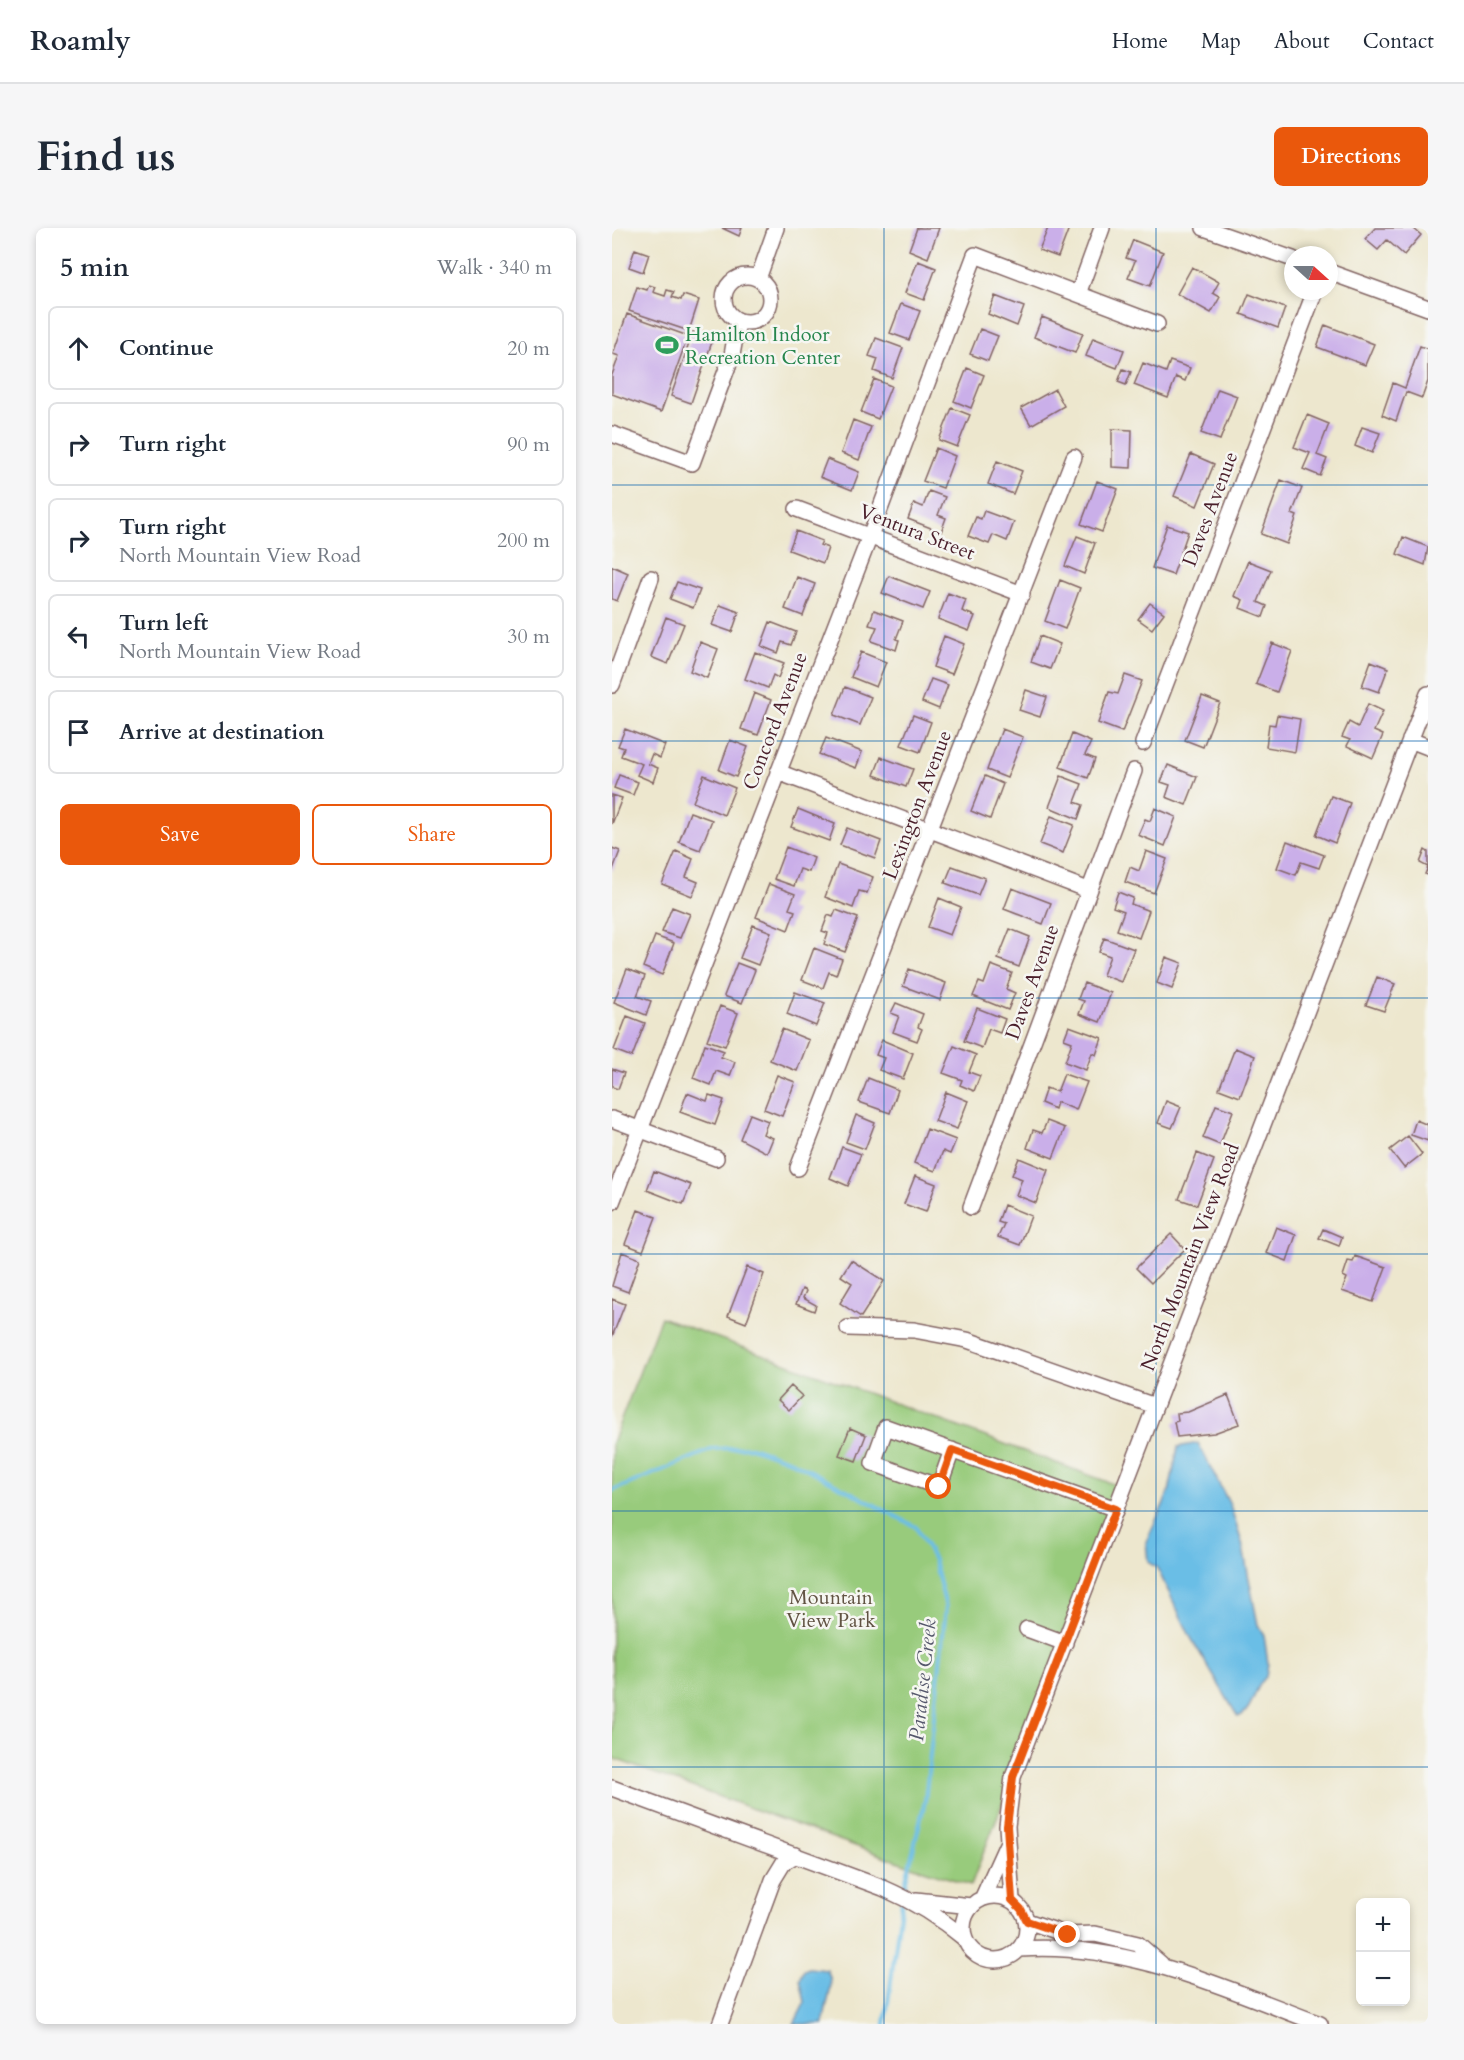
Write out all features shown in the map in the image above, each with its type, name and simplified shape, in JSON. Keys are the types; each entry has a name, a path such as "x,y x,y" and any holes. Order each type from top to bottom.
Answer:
{"street":[{"path":"758,279 776,228"},
{"path":"1102,228 1078,294 1157,324"},
{"path":"1204,228 1284,256"},
{"name":"Concord Avenue","path":"612,1202 870,536 975,255 1078,294"},
{"path":"1338,275 1428,308"},
{"path":"744,276 758,279 768,290 769,305 760,318 753,321 738,321 727,311 724,296 726,289 730,283 744,276"},
{"name":"Daves Avenue","path":"1143,742 1312,300"},
{"path":"612,434 692,462 732,355 738,321"},
{"name":"Lexington Avenue","path":"798,1168 1074,457"},
{"name":"Ventura Street","path":"797,508 1022,594"},
{"path":"612,685 651,578"},
{"name":"North Mountain View Road","path":"1012,1900 1008,1804 1013,1777 1428,694"},
{"path":"1410,740 1428,747"},
{"name":"Daves Avenue","path":"971,1207 1134,771"},
{"path":"778,772 1088,890"},
{"path":"612,1119 716,1158"},
{"path":"848,1328 914,1330 967,1340 1155,1406"},
{"path":"952,1450 939,1487 873,1463 886,1427 952,1450 1116,1509"},
{"path":"1027,1629 1065,1643"},
{"path":"612,1788 910,1899 943,1920 964,1938 975,1954 993,1960 1012,1955 1020,1949 1025,1940 1027,1921 1021,1909 1012,1900 993,1895 977,1902 910,1899"},
{"name":"North Mountain View Road","path":"977,1902 1009,1838"},
{"path":"720,2024 773,1880 784,1862 796,1856"},
{"path":"964,1938 962,1926 977,1902"},
{"path":"1027,1921 1068,1935 1095,1934 1138,1944 1163,1966"},
{"path":"1020,1949 1061,1947 1094,1950 1163,1966 1320,2024"}],"green space":[{"name":"Mountain View Park","path":"661,1317 1124,1488 971,1885 908,1865 612,1758 612,1443"}],"water":[{"path":"1198,1443 1230,1505 1242,1543 1258,1625 1264,1635 1268,1664 1266,1677 1247,1709 1238,1717 1191,1638 1157,1568 1148,1562 1146,1542 1169,1492 1178,1447"},
{"path":"809,1968 827,1970 830,1977 824,2024 794,2024 805,2002 800,1980 804,1970"}],"building":[{"path":"722,228 742,228 739,236"},
{"path":"917,228 939,228 928,258 909,250"},
{"path":"1048,228 1069,228 1058,257 1039,250"},
{"path":"1375,228 1413,228 1421,235 1404,255 1387,240 1378,250 1365,239"},
{"path":"1133,240 1163,252 1150,286 1128,278 1135,261 1126,258"},
{"path":"635,249 649,254 643,272 629,267"},
{"path":"918,261 936,268 924,300 905,293"},
{"path":"1192,267 1219,282 1213,293 1220,297 1211,313 1177,294"},
{"path":"649,285 655,287 653,292 665,296 667,290 674,292 672,297 681,300 683,295 699,300 689,331 629,311 637,287 647,290"},
{"path":"1249,294 1285,308 1278,328 1241,314"},
{"path":"995,296 1024,307 1017,326 988,314"},
{"path":"901,304 920,311 909,340 890,333"},
{"path":"627,314 688,336 661,412 612,394 612,375 619,356 613,354"},
{"path":"1042,317 1083,333 1075,353 1034,337"},
{"path":"1325,325 1374,344 1365,365 1317,347"},
{"path":"980,329 998,336 988,361 970,354"},
{"path":"693,332 713,339 691,403 671,396"},
{"path":"876,338 903,348 892,378 874,371 878,359 869,356"},
{"path":"1093,338 1124,350 1117,368 1086,356"},
{"path":"1420,346 1428,349 1428,381 1422,398 1406,392 1396,421 1382,415 1393,383 1405,388"},
{"path":"1170,361 1190,368 1185,381 1176,377 1168,398 1134,385 1143,363 1166,372"},
{"path":"967,368 984,375 971,408 954,401"},
{"path":"1123,369 1131,372 1126,385 1118,382"},
{"path":"874,379 891,386 878,419 861,412"},
{"path":"1055,389 1064,406 1031,425 1021,408"},
{"path":"1218,389 1237,396 1220,440 1201,433"},
{"path":"952,408 970,415 957,447 939,440"},
{"path":"1307,415 1329,424 1317,455 1327,459 1320,476 1303,469 1310,453 1294,447"},
{"path":"853,420 871,427 859,460 841,453"},
{"path":"1362,427 1380,433 1372,453 1355,446"},
{"path":"1112,429 1132,430 1131,468 1112,467"},
{"path":"936,448 955,456 943,488 923,481"},
{"path":"1191,454 1214,464 1197,506 1174,496"},
{"path":"827,459 859,472 852,490 820,477"},
{"path":"997,461 1022,471 1013,494 988,484"},
{"path":"1281,480 1302,488 1292,514 1297,516 1287,544 1261,534"},
{"path":"1097,481 1118,489 1102,532 1081,524"},
{"path":"929,491 945,497 938,515 946,518 941,532 908,519 914,503 923,507"},
{"path":"984,511 1014,522 1007,541 993,535 989,544 968,536 976,517 981,519"},
{"path":"1167,525 1188,532 1173,575 1152,568"},
{"path":"796,531 822,541 820,545 828,548 823,563 789,550"},
{"path":"1077,536 1095,543 1084,574 1065,566"},
{"path":"1403,537 1428,547 1425,565 1397,554"},
{"path":"1248,561 1271,570 1258,602 1267,606 1263,617 1240,608 1243,600 1234,596"},
{"path":"612,566 628,573 617,601 612,599"},
{"path":"889,576 930,592 923,609 882,593"},
{"path":"797,577 815,584 803,616 785,609"},
{"path":"1060,580 1080,588 1065,629 1045,621"},
{"path":"677,582 700,590 693,608 670,599"},
{"path":"948,593 966,600 962,611 975,616 969,631 938,619"},
{"path":"1150,603 1164,613 1152,629 1138,619"},
{"path":"720,605 739,612 732,632 712,625"},
{"path":"874,610 903,621 896,639 899,640 896,650 871,641 877,627 869,625"},
{"path":"666,617 684,624 668,664 651,657"},
{"path":"770,622 796,632 791,645 782,642 778,653 761,646"},
{"path":"944,636 964,644 952,674 933,667"},
{"path":"1040,636 1060,644 1050,669 1031,662"},
{"path":"700,642 718,649 707,678 690,671"},
{"path":"1272,643 1292,651 1277,692 1256,684"},
{"path":"755,652 784,663 778,678 773,675 768,688 745,679"},
{"path":"861,652 886,662 876,687 851,677"},
{"path":"1371,661 1388,668 1379,692 1362,686"},
{"path":"1125,675 1142,681 1122,732 1098,723 1109,692 1118,694"},
{"path":"931,679 948,685 939,709 922,702"},
{"path":"845,687 871,697 860,725 834,715"},
{"path":"1026,690 1047,697 1040,717 1019,710"},
{"path":"754,693 771,700 758,735 741,729"},
{"path":"1202,696 1220,703 1203,747 1185,740"},
{"path":"1368,704 1383,711 1374,731 1383,735 1373,758 1347,746 1350,740 1342,737 1349,722 1358,727"},
{"path":"913,715 931,722 920,752 901,745"},
{"path":"1277,715 1300,719 1295,752 1266,747 1269,724 1275,725"},
{"path":"625,729 665,745 660,758 652,754 648,764 658,768 653,782 637,775 642,764 621,756 624,748 618,746"},
{"path":"1002,729 1023,737 1007,778 987,770"},
{"path":"1072,734 1091,742 1085,755 1095,759 1088,778 1060,767"},
{"path":"826,738 862,752 856,768 819,754"},
{"path":"730,740 748,747 736,777 719,770"},
{"path":"881,757 913,769 906,787 874,775"},
{"path":"1168,765 1197,777 1186,805 1166,797 1170,785 1161,782"},
{"path":"619,775 638,782 633,795 614,788"},
{"path":"704,775 735,788 724,815 693,802"},
{"path":"985,776 1003,784 990,819 971,811"},
{"path":"1061,776 1082,784 1075,802 1083,805 1078,819 1049,807"},
{"path":"612,795 622,798 612,824"},
{"path":"1331,796 1350,803 1335,843 1316,835"},
{"path":"1155,808 1176,817 1165,846 1138,835 1145,819 1150,821"},
{"path":"798,809 835,824 829,841 791,827"},
{"path":"690,812 712,820 700,850 679,842"},
{"path":"1051,816 1074,825 1063,853 1040,844"},
{"path":"847,828 881,841 875,858 840,845"},
{"path":"1287,841 1324,855 1319,868 1301,862 1296,875 1277,868"},
{"path":"786,847 814,858 809,872 800,869 794,886 774,879"},
{"path":"612,848 620,851 612,872"},
{"path":"1425,850 1428,852 1428,867 1420,863"},
{"path":"676,851 693,859 686,877 698,882 692,896 662,884"},
{"path":"1146,851 1167,859 1154,893 1125,882 1130,867 1139,871"},
{"path":"838,864 873,877 867,893 859,891 853,908 825,897"},
{"path":"952,866 985,878 978,895 945,883"},
{"path":"769,884 795,894 789,909 795,911 788,930 756,917"},
{"path":"1012,888 1051,903 1043,924 1004,909"},
{"path":"1118,892 1133,898 1131,904 1149,911 1139,938 1117,930 1124,911 1113,907"},
{"path":"939,898 961,907 950,935 928,927"},
{"path":"672,907 690,914 680,938 662,932"},
{"path":"836,910 858,918 845,952 824,944 828,933 822,931 828,915 833,917"},
{"path":"753,925 771,932 758,965 740,958"},
{"path":"1010,929 1030,937 1019,967 998,959"},
{"path":"655,936 674,943 662,975 643,967"},
{"path":"1104,938 1134,949 1121,982 1103,975 1110,956 1099,952"},
{"path":"814,948 842,959 836,975 829,972 823,988 802,980"},
{"path":"1166,957 1182,963 1172,989 1157,983"},
{"path":"737,963 755,970 742,1003 724,996"},
{"path":"991,965 1012,973 1006,989 1015,993 1008,1010 973,996 979,982 984,984"},
{"path":"627,969 645,976 637,996 651,1001 646,1015 614,1002"},
{"path":"909,969 946,983 940,1000 903,986"},
{"path":"1377,977 1395,984 1384,1011 1366,1005"},
{"path":"1084,983 1111,993 1100,1022 1079,1014 1084,1001 1078,999"},
{"path":"795,992 825,1003 816,1026 787,1014"},
{"path":"896,1003 923,1014 918,1027 922,1029 917,1041 893,1032 899,1016 891,1013"},
{"path":"720,1006 738,1013 725,1046 707,1040"},
{"path":"977,1008 1005,1019 1000,1033 989,1029 982,1048 964,1041"},
{"path":"627,1016 645,1023 632,1057 614,1050"},
{"path":"1069,1026 1102,1038 1096,1055 1092,1053 1086,1070 1065,1062 1072,1042 1064,1039"},
{"path":"782,1029 809,1040 797,1071 770,1060"},
{"path":"882,1040 913,1053 903,1079 879,1070 884,1058 876,1055"},
{"path":"705,1044 724,1051 721,1057 735,1062 730,1076 716,1071 711,1085 693,1078"},
{"path":"954,1046 976,1055 969,1072 980,1076 974,1091 960,1085 962,1080 943,1073"},
{"path":"1235,1048 1255,1056 1240,1097 1219,1089"},
{"path":"612,1069 624,1073 618,1089 612,1087"},
{"path":"1064,1074 1087,1082 1076,1110 1057,1102 1055,1109 1041,1103 1046,1088 1057,1092"},
{"path":"777,1075 795,1082 782,1116 764,1109"},
{"path":"868,1078 898,1090 890,1113 859,1102"},
{"path":"946,1092 968,1101 957,1129 935,1121"},
{"path":"687,1093 707,1101 709,1095 724,1100 715,1125 680,1112"},
{"path":"1166,1101 1181,1107 1172,1128 1158,1123"},
{"path":"1216,1105 1233,1111 1220,1145 1203,1138"},
{"path":"750,1114 768,1121 763,1134 773,1138 767,1153 740,1139"},
{"path":"856,1115 875,1123 865,1149 846,1142"},
{"path":"1416,1120 1428,1125 1428,1141 1411,1135"},
{"path":"1047,1121 1065,1128 1053,1158 1027,1148 1033,1130 1042,1133"},
{"path":"927,1129 956,1140 950,1154 943,1151 935,1171 914,1163"},
{"path":"1408,1136 1422,1154 1404,1168 1390,1150"},
{"path":"842,1147 861,1154 848,1186 830,1178"},
{"path":"1197,1153 1214,1160 1197,1205 1179,1199"},
{"path":"1019,1158 1048,1170 1036,1203 1016,1195 1022,1179 1012,1175"},
{"path":"654,1171 691,1185 683,1204 647,1190"},
{"path":"915,1176 936,1184 926,1212 904,1204"},
{"path":"1004,1205 1031,1216 1020,1245 998,1237 1004,1224 998,1222"},
{"path":"638,1210 656,1217 643,1251 625,1244"},
{"path":"1276,1227 1296,1235 1287,1261 1266,1253"},
{"path":"1323,1229 1342,1237 1339,1246 1319,1238"},
{"path":"1171,1234 1185,1249 1151,1283 1136,1268"},
{"path":"622,1252 640,1259 628,1292 612,1286"},
{"path":"1355,1256 1386,1267 1373,1302 1342,1291 1347,1278 1343,1276 1348,1261 1353,1262"},
{"path":"851,1260 884,1281 861,1317 840,1303 852,1283 841,1276"},
{"path":"747,1267 764,1274 746,1323 728,1316"},
{"path":"802,1289 806,1291 803,1298 816,1305 814,1311 796,1304"},
{"path":"612,1299 625,1304 612,1337"},
{"path":"791,1386 802,1396 789,1410 778,1400"},
{"path":"1228,1395 1239,1424 1214,1433 1177,1437 1174,1422 1178,1421 1177,1413 1188,1412"},
{"path":"850,1428 866,1435 856,1461 839,1455"}],"waterway":[{"name":"Paradise Creek","path":"612,1491 713,1449 751,1447 794,1462 916,1527 934,1560 946,1607 925,1801 903,1892"},
{"name":"Paradise Creek","path":"885,2024 902,1900"}],"place":[{"name":"Hamilton Indoor Recreation Center","path":"667,345"}],"route":[{"path":"939,1487 952,1450 1116,1509 1013,1777 1008,1804 1007,1826 1012,1900 1025,1914 1027,1921 1068,1935"}]}
